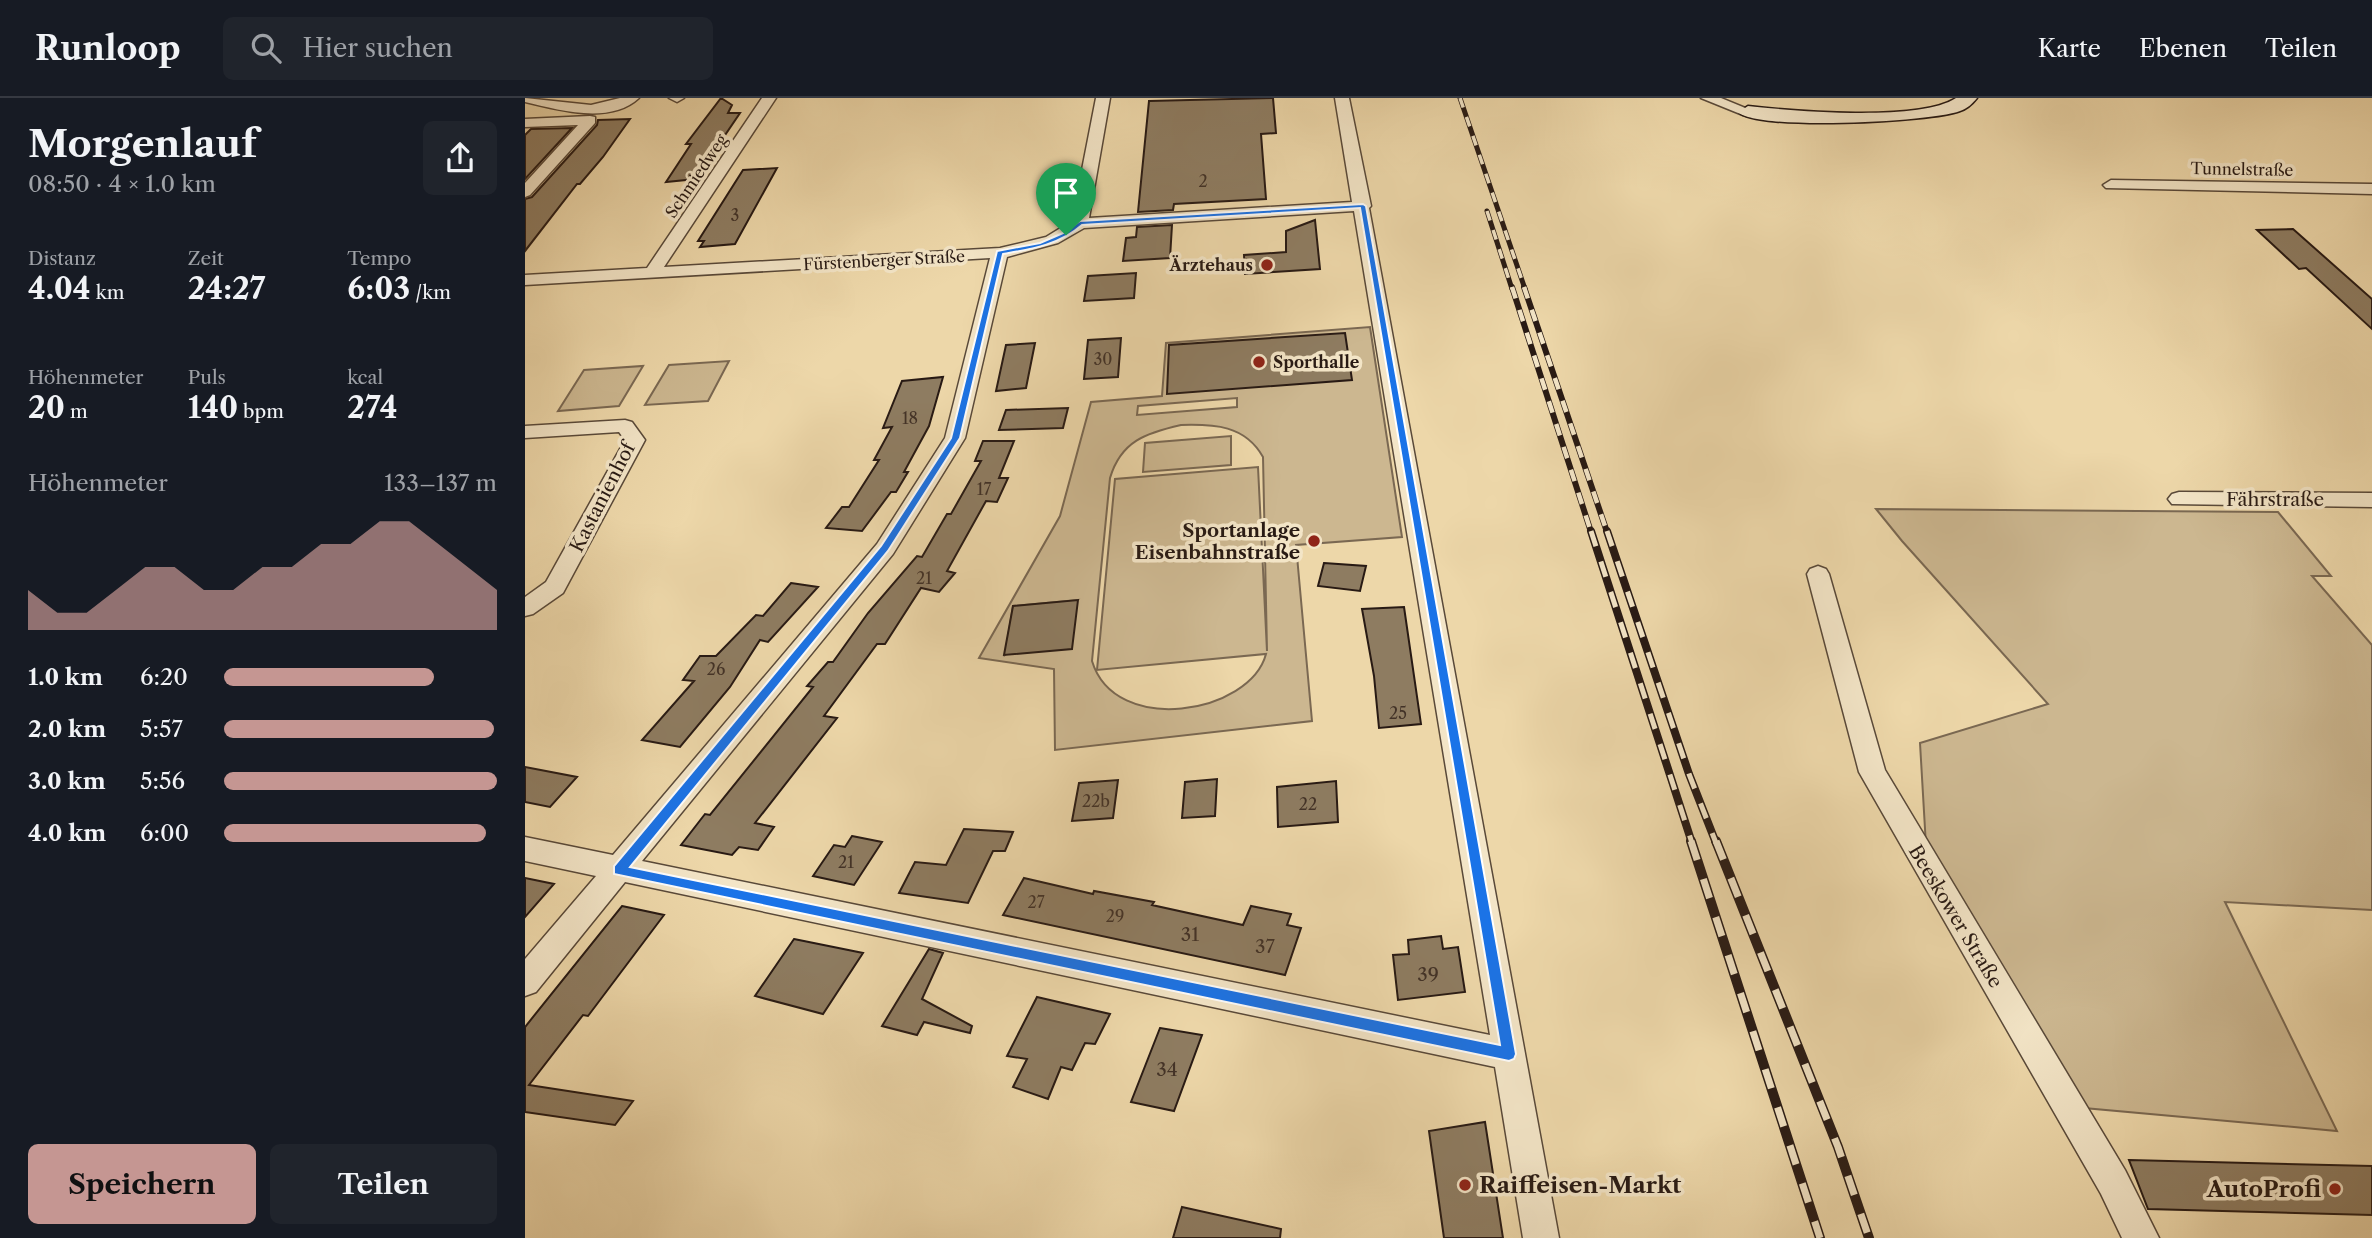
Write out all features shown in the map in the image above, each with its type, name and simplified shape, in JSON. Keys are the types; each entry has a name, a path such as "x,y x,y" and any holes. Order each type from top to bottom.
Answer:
{"main road":[{"path":"1748,112 1788,116 1898,117 1955,110 1968,98"}],"street":[{"path":"525,98 584,110 612,107 632,98"},
{"name":"Schmiedweg","path":"652,273 769,98"},
{"path":"1080,223 1103,98"},
{"path":"1342,98 1363,206 1541,1238"},
{"path":"1708,98 1748,112"},
{"path":"525,123 590,120 525,192"},
{"name":"Tunnelstraße","path":"2111,185 2372,188"},
{"name":"Fürstenberger Straße","path":"526,281 1000,253 1042,244 1066,235 1080,223 1363,206"},
{"path":"525,982 885,549 955,438 1000,253"},
{"name":"Kastanienhof","path":"525,432 625,426 635,440 555,587 525,608"},
{"name":"Fährstraße","path":"2179,499 2372,500"},
{"name":"Beeskower Straße","path":"1818,574 1872,772 2113,1182 2141,1238"},
{"path":"525,849 1509,1054"}],"shaded area":[{"path":"1370,327 1402,537 1296,545 1312,721 1055,750 1054,669 979,658 1060,516 1091,402 1162,396 1166,343","holes":["1237,398 1237,407 1137,415 1138,406","1181,425 1217,426 1247,438 1263,457 1267,651 1258,467 1115,479 1097,670 1092,661 1110,478 1121,455 1136,441 1157,431","1077,600 1005,655 1013,606","1266,654 1255,675 1235,691 1210,703 1182,708 1153,708 1127,700 1105,685 1097,670"]},
{"path":"729,361 708,401 645,405 669,365"},
{"path":"643,366 619,406 558,411 584,370"},
{"path":"1231,436 1231,465 1143,472 1145,443"},
{"path":"1876,509 2278,512 2331,576 2312,576 2372,645 2372,910 2225,902 2337,1131 2084,1108 1926,846 1920,743 2048,704"}],"building":[{"path":"721,98 732,105 728,113 740,113 721,141 714,142 696,179 666,182 691,144 686,144"},
{"path":"1273,98 1276,133 1261,134 1266,199 1174,204 1173,210 1138,212 1149,101"},
{"path":"630,119 603,157 580,184 577,184 525,251 525,199 532,197 597,125 598,120"},
{"path":"572,128 525,179 525,135 531,129"},
{"path":"777,168 735,244 700,247 704,241 698,241 743,170"},
{"path":"1315,220 1320,269 1245,274 1244,255 1286,252 1286,231"},
{"path":"1172,225 1170,258 1123,261 1126,238 1136,237 1137,227"},
{"path":"2293,229 2372,299 2372,329 2306,268 2299,269 2257,230"},
{"path":"1136,273 1134,298 1084,301 1088,276"},
{"name":"Sporthalle","path":"1345,333 1352,380 1167,394 1169,345"},
{"path":"1121,338 1118,377 1084,379 1088,340"},
{"path":"1035,343 1026,388 996,391 1006,345"},
{"path":"943,377 929,426 896,492 891,492 862,531 826,528 842,507 849,507 879,460 874,460 892,427 883,428 902,381"},
{"path":"1068,408 1063,428 999,430 1006,410"},
{"path":"983,441 1014,441 999,478 1008,478 997,502 986,501 947,571 955,573 939,592 921,588 885,644 877,644 824,716 837,718 755,823 774,827 758,850 739,847 732,855 681,845 705,814 710,815 813,687 807,686 828,662 833,662 868,613 917,556 922,557 947,514 951,514 981,461 975,461"},
{"path":"1324,563 1366,566 1360,591 1318,586"},
{"path":"791,583 818,587 768,642 760,640 730,687 680,747 642,740 694,681 683,680 700,656 716,656 756,615 763,616"},
{"path":"1078,600 1072,649 1004,655 1013,606"},
{"path":"1404,607 1421,724 1379,728 1374,676 1362,609"},
{"path":"525,767 577,777 550,807 525,802"},
{"path":"1217,779 1215,816 1182,818 1185,782"},
{"path":"1118,780 1113,818 1072,821 1079,783"},
{"path":"1336,781 1338,822 1278,827 1277,787"},
{"path":"964,829 1013,832 1005,851 993,851 968,903 899,893 915,862 946,865"},
{"path":"852,836 882,842 854,885 813,876 834,845 845,847"},
{"path":"525,878 554,884 525,917"},
{"path":"1024,878 1093,894 1094,891 1154,902 1152,905 1243,925 1251,906 1291,914 1287,925 1301,928 1285,975 1003,915"},
{"path":"622,906 664,915 588,1016 583,1015 529,1085 633,1101 615,1125 525,1112 525,1027"},
{"path":"1441,936 1443,949 1458,947 1465,992 1398,1000 1393,955 1409,954 1408,940"},
{"path":"794,939 863,953 823,1014 755,996"},
{"path":"929,949 943,953 922,999 972,1026 970,1033 924,1022 917,1035 882,1026"},
{"path":"1037,997 1110,1014 1095,1044 1085,1043 1072,1070 1061,1067 1048,1099 1013,1087 1027,1059 1007,1056"},
{"path":"1160,1028 1202,1035 1174,1111 1131,1102"},
{"name":"Raiffeisen-Markt","path":"1485,1122 1503,1238 1444,1238 1429,1131"},
{"path":"2129,1160 2372,1166 2372,1215 2148,1209"},
{"path":"1182,1207 1281,1229 1280,1238 1173,1238"}],"railway":[{"path":"1460,98 1525,289"},
{"path":"1487,211 1512,289"},
{"path":"1512,287 1591,532"},
{"path":"1524,287 1607,532"},
{"path":"1591,531 1692,843"},
{"path":"1607,531 1689,774 1716,843"},
{"path":"1691,841 1820,1238"},
{"path":"1716,841 1838,1147 1869,1238"}],"place":[{"name":"Ärztehaus","path":"1267,265"},
{"name":"Sporthalle","path":"1259,362"},
{"name":"Sportanlage Eisenbahnstraße","path":"1314,541"},
{"name":"Raiffeisen-Markt","path":"1465,1185"},
{"name":"AutoProfi","path":"2335,1189"}],"route":[{"path":"1363,206 1509,1054 619,870 885,549 955,438 1000,253 1042,244 1066,235 1080,223 1363,206"}]}
